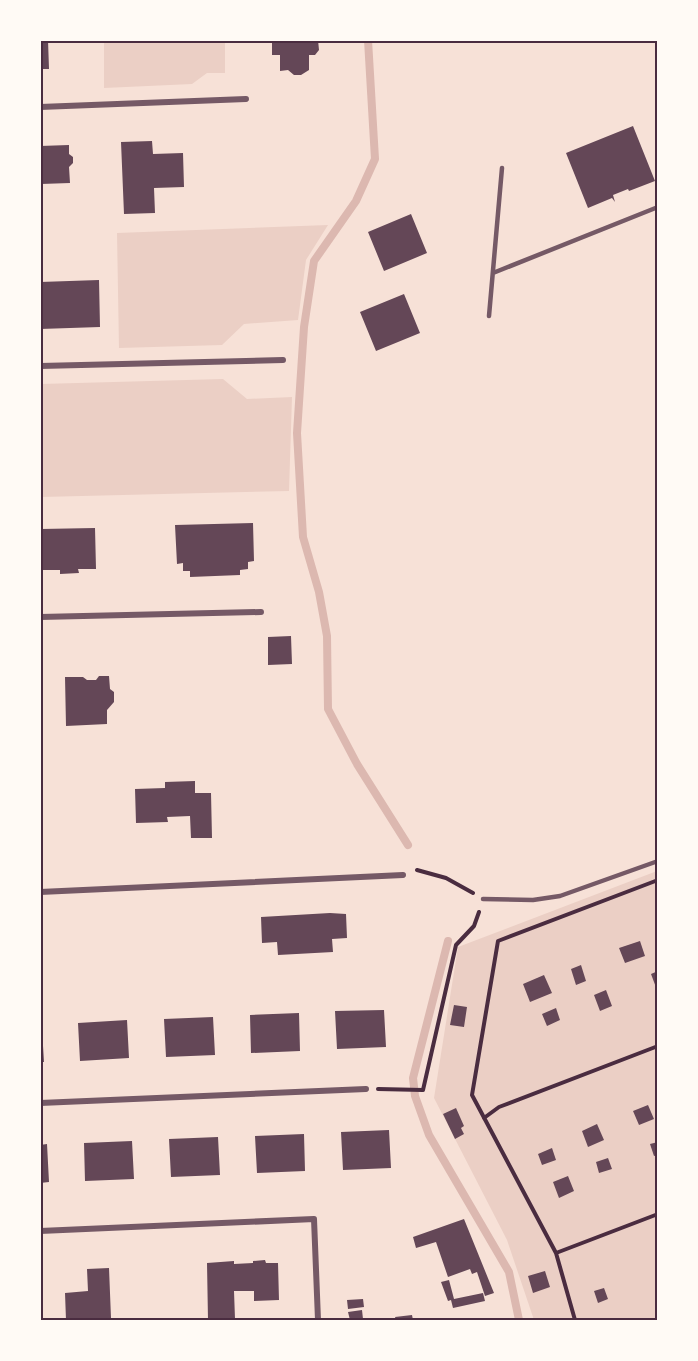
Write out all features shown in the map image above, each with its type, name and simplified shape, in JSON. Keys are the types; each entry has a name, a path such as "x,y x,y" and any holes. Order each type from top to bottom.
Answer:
{"street":[{"path":"40,107 246,99"},
{"path":"40,366 283,360"},
{"path":"40,617 261,612"},
{"path":"40,892 403,876"},
{"path":"40,1103 366,1089"},
{"path":"40,1231 314,1219 318,1320"}],"lane":[{"path":"489,316 502,168"},
{"path":"493,273 657,207"},
{"path":"483,898 533,900 560,896 657,861"}],"path":[{"path":"366,1089 423,1090 456,945 474,926 483,898 446,878 428,872 414,869 403,876"},
{"path":"575,1320 556,1253 472,1095 498,940 657,880"},
{"path":"484,1118 498,1107 657,1046"},
{"path":"556,1253 657,1214"}],"shaded area":[{"path":"104,41 225,41 225,73 207,73 192,84 104,88"},
{"path":"328,225 306,260 298,320 244,324 222,345 119,348 117,233"},
{"path":"223,379 247,399 292,397 289,491 41,497 41,384"},
{"path":"657,871 657,1320 534,1320 507,1240 434,1098 458,947"}],"building":[{"path":"40,40 48,40 49,69 40,69"},
{"path":"272,40 318,40 319,50 315,55 309,55 309,70 301,75 294,75 288,70 280,71 280,55 272,55"},
{"path":"633,126 655,181 613,195 615,202 612,198 588,208 566,153"},
{"path":"152,141 153,154 183,153 184,187 154,188 155,213 124,214 121,142"},
{"path":"69,145 69,154 73,157 73,163 69,167 70,183 41,184 40,146"},
{"path":"411,214 427,253 384,271 368,232"},
{"path":"99,280 100,327 40,329 40,282"},
{"path":"404,294 420,333 376,351 360,312"},
{"path":"253,523 254,561 248,562 248,569 240,570 240,575 190,577 190,571 183,571 183,563 177,564 175,525"},
{"path":"95,528 96,569 78,569 79,573 60,574 60,570 42,570 41,529"},
{"path":"291,636 292,664 268,665 268,637"},
{"path":"99,676 109,676 110,689 114,692 114,702 107,710 107,724 66,726 65,677 96,680"},
{"path":"195,781 195,793 211,793 212,838 191,838 190,816 167,817 168,822 136,823 135,789 165,788 165,782"},
{"path":"346,914 347,938 332,939 333,952 278,955 277,942 262,943 261,917"},
{"path":"640,941 645,956 625,963 619,948"},
{"path":"581,965 586,981 576,985 571,969"},
{"path":"658,971 658,990 657,990 651,974"},
{"path":"544,975 552,993 530,1002 523,984"},
{"path":"606,990 612,1006 600,1011 594,995"},
{"path":"454,1005 467,1007 464,1027 450,1025"},
{"path":"556,1008 560,1020 547,1026 542,1014"},
{"path":"384,1010 386,1047 337,1049 335,1011"},
{"path":"299,1013 300,1051 251,1053 250,1015"},
{"path":"213,1017 215,1055 166,1057 164,1019"},
{"path":"127,1020 129,1058 80,1061 78,1023"},
{"path":"40,1030 42,1030 44,1062 40,1062"},
{"path":"648,1105 654,1119 639,1125 633,1111"},
{"path":"456,1108 464,1126 461,1128 464,1134 455,1139 443,1114"},
{"path":"597,1124 604,1140 588,1147 582,1131"},
{"path":"389,1130 391,1168 343,1170 341,1132"},
{"path":"304,1134 305,1171 257,1173 255,1136"},
{"path":"218,1137 220,1175 171,1177 169,1139"},
{"path":"132,1141 134,1179 85,1181 84,1143"},
{"path":"658,1142 658,1155 654,1156 650,1144"},
{"path":"47,1144 49,1182 40,1183 40,1145"},
{"path":"552,1148 556,1160 542,1165 538,1154"},
{"path":"608,1158 612,1169 599,1173 596,1162"},
{"path":"568,1176 574,1191 559,1198 553,1182"},
{"path":"464,1219 494,1293 485,1296 477,1272 472,1274 470,1269 448,1277 436,1242 416,1248 413,1237"},
{"path":"265,1260 266,1263 278,1263 279,1300 254,1301 254,1291 234,1291 235,1319 208,1320 207,1263 234,1261 234,1264"},
{"path":"109,1268 111,1318 66,1320 65,1293 88,1291 87,1269"},
{"path":"545,1271 550,1287 533,1293 528,1276"},
{"path":"449,1280 454,1299 483,1293 485,1301 453,1308 441,1282"},
{"path":"604,1288 608,1299 598,1303 594,1291"},
{"path":"363,1299 364,1307 348,1309 347,1300"},
{"path":"362,1310 363,1319 350,1320 348,1312"},
{"path":"412,1315 413,1320 396,1320 395,1317"}],"waterway":[{"path":"368,40 375,159 356,201 314,261 304,327 297,433 303,537 319,592 327,636 328,709 357,764 408,845"},
{"path":"448,941 413,1078 415,1096 429,1135 509,1272 519,1320"}]}
